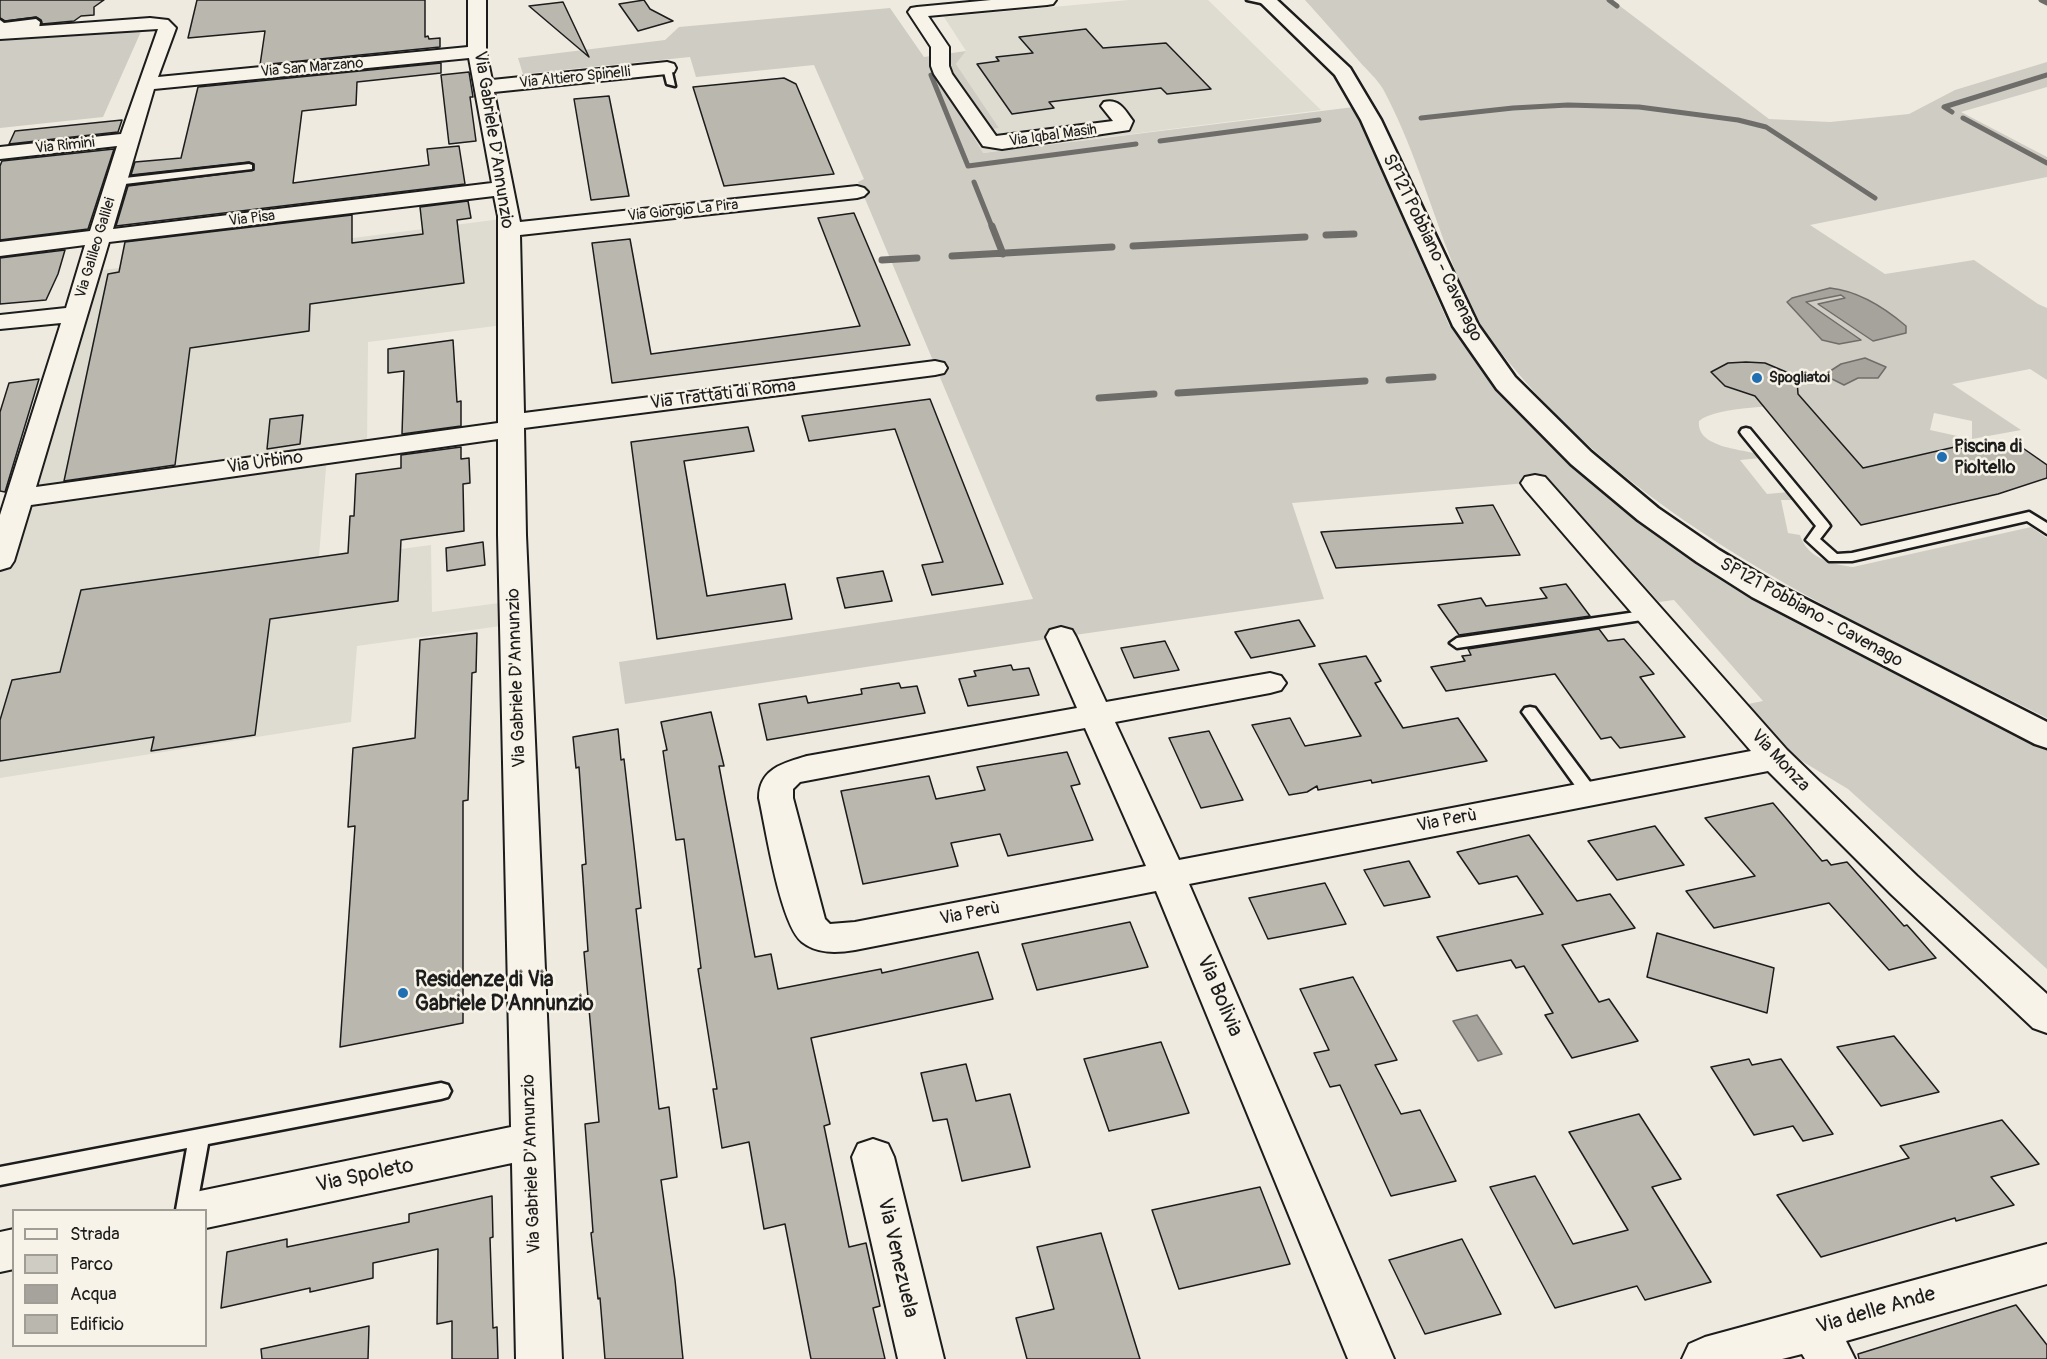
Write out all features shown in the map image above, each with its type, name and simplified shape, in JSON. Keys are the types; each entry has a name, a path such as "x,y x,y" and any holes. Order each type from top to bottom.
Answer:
{"street":[{"name":"Via Gabriele D'Annunzio","path":"477,0 477,52 504,188 509,230 512,546 538,1359"},
{"name":"Via Iqbal Masih","path":"1047,0 917,12 940,47 940,66 943,74 990,142 1002,143 1122,126 1123,121 1111,106"},
{"name":"SP121 Pobbiano - Cavenago","path":"1263,1 1343,72 1356,93 1467,326 1506,382 1581,458 1647,514 1763,590 2047,736"},
{"name":"Via Galileo Galilei","path":"0,32 150,23 166,26 146,84 0,559"},
{"name":"Via San Marzano","path":"146,84 477,52"},
{"name":"Via Altiero Spinelli","path":"483,87 669,76"},
{"name":"Via Rimini","path":"0,153 129,139"},
{"name":"Via Pisa","path":"0,249 504,188"},
{"name":"Via Giorgio La Pira","path":"509,230 857,192"},
{"path":"0,322 76,314"},
{"name":"Via Trattati di Roma","path":"511,426 935,368"},
{"name":"Via Urbino","path":"19,498 511,426"},
{"name":"Via Monza","path":"1535,483 1775,758 1898,879 2047,1017"},
{"name":"Via Bolivia","path":"1061,637 1168,876 1371,1359"},
{"name":"Via Perù","path":"1270,683 807,768 788,774 776,786 776,798 806,922 812,932 826,937 855,936 1775,758"},
{"name":"Via Spoleto","path":"205,1209 531,1141"},
{"name":"Via Venezuela","path":"873,1157 921,1359"},
{"name":"Via delle Ande","path":"1706,1359 1822,1344 2047,1264"}],"lane":[{"path":"0,23 0,26 36,22 36,26 0,32"},
{"path":"116,182 249,167"},
{"path":"1746,432 1823,526 1813,540 1834,558 1852,556 2028,516 2047,530"},
{"path":"1457,643 1650,615"},
{"path":"1530,712 1590,794"},
{"path":"0,1176 441,1091"},
{"path":"186,1209 199,1138"}],"shaded area":[{"path":"1129,0 1208,0 1321,110 982,153 970,133 999,128 956,64 966,51 944,17"},
{"path":"509,218 511,324 368,342 367,449 327,455 319,556 400,545 401,549 431,545 432,612 514,601 515,624 357,646 351,722 0,778 0,561 88,272"}],"green space":[{"path":"1305,0 1612,0 1769,119 1830,122 1909,114 1955,90 2047,62 2047,87 1961,112 2047,157 2047,177 1810,225 1885,274 1974,260 2047,308 2047,380 2030,369 1952,384 2021,430 1972,439 1972,421 1934,413 1930,430 1971,439 1952,442 1956,446 1863,468 1808,405 1720,412 1699,421 1700,430 1712,442 1758,454 1761,458 1740,460 1767,494 1789,492 1793,500 1781,500 1788,533 1800,535 1808,549 1828,562 1853,567 2031,527 2047,538 2047,718 1892,641 1739,556 1667,508 1599,455 1537,395 1482,327 1459,282 1411,150 1383,89"},
{"path":"890,8 924,57 966,51 956,64 999,128 971,133 983,153 1354,107 1449,325 1491,379 1586,475 2047,744 2047,969 1848,789 1782,749 1748,704 1763,701 1674,600 1659,602 1551,481 1292,503 1324,599 625,704 619,662 1033,599 858,182 864,179 814,65 696,77 690,57 523,74 518,58 665,40 679,27"},
{"path":"143,27 103,117 0,128 0,37"}],"water":[{"path":"1830,288 1851,293 1880,307 1906,326 1906,333 1873,341 1818,304 1845,298 1841,295 1806,302 1861,340 1839,344 1822,340 1787,302 1792,298"},
{"path":"1865,358 1886,367 1878,378 1858,378 1844,385 1824,375 1841,364"},
{"path":"1477,1015 1502,1054 1478,1061 1453,1021"}],"building":[{"path":"0,0 104,0 94,7 94,15 81,16 74,21 42,24 41,20 36,17 5,21 0,18"},
{"path":"197,0 425,0 425,37 440,38 440,47 260,65 265,31 188,38"},
{"path":"644,0 650,9 673,21 638,31 619,4"},
{"path":"563,2 589,57 529,6"},
{"path":"1086,29 1103,48 1166,43 1211,89 1167,94 1161,88 1049,102 1054,108 1012,114 977,64 999,61 996,57 1033,53 1019,37"},
{"path":"441,63 441,73 357,82 356,105 302,111 293,183 429,165 427,149 459,146 465,184 116,226 128,186 254,170 254,164 249,162 131,175 135,162 181,158 198,87"},
{"path":"469,72 476,141 449,144 441,75"},
{"path":"784,78 796,84 834,174 724,186 693,87"},
{"path":"609,96 629,196 591,200 574,99"},
{"path":"122,120 118,132 9,144 15,131"},
{"path":"114,149 88,229 0,240 0,166 2,161"},
{"path":"468,201 471,218 457,220 464,283 310,304 309,331 190,348 175,465 64,481 108,274 119,272 125,242 352,215 352,243 423,234 420,207"},
{"path":"854,213 910,345 612,383 592,243 630,239 651,354 860,326 818,218"},
{"path":"65,250 58,274 46,300 0,304 0,258"},
{"path":"453,340 457,402 461,401 461,426 402,434 404,371 388,373 388,349"},
{"name":"Piscina di Pioltello","path":"1728,363 1765,363 1791,374 1797,380 1798,394 1863,468 1959,446 1968,453 2017,444 2047,465 2047,478 1998,494 1861,525 1755,396 1725,386 1711,372"},
{"path":"39,379 5,492 0,491 0,412 9,383"},
{"path":"930,399 1003,584 932,595 922,565 943,562 895,429 809,441 802,416"},
{"path":"303,415 300,444 267,449 270,419"},
{"path":"748,427 754,451 684,461 707,596 785,584 792,619 657,639 631,442"},
{"path":"461,447 461,459 469,458 470,483 463,484 464,531 401,540 398,601 270,619 255,735 151,751 154,737 0,761 0,720 12,680 60,672 81,590 348,553 350,516 354,516 356,474 401,468 401,455"},
{"path":"1493,505 1520,555 1336,568 1321,532 1463,523 1456,508"},
{"path":"483,542 485,565 447,571 446,548"},
{"path":"883,571 892,601 845,608 837,578"},
{"path":"1566,584 1590,616 1459,635 1438,605 1481,598 1486,606 1547,598 1540,588"},
{"path":"1299,620 1315,646 1251,658 1235,632"},
{"path":"1599,629 1608,641 1624,639 1654,674 1640,677 1685,737 1620,748 1611,737 1601,739 1555,674 1446,691 1431,667 1465,661 1462,656 1471,655 1468,649"},
{"path":"477,633 476,672 472,673 468,800 463,801 463,1023 340,1047 355,826 348,827 353,748 415,738 420,640"},
{"path":"1165,641 1179,670 1134,678 1121,648"},
{"path":"1366,656 1381,681 1375,683 1403,728 1458,718 1487,761 1372,783 1371,780 1318,790 1317,786 1307,792 1289,795 1252,725 1290,718 1305,746 1361,736 1319,664"},
{"path":"1011,665 1013,670 1029,668 1039,695 968,706 959,679 976,676 974,671"},
{"path":"899,683 901,688 917,686 925,713 767,740 759,704 806,696 808,703 862,694 861,689"},
{"path":"711,712 724,766 719,766 755,957 771,954 778,989 881,969 882,973 978,952 993,999 811,1038 830,1124 824,1126 849,1247 866,1243 880,1306 873,1308 885,1359 811,1359 785,1224 764,1229 749,1142 722,1148 713,1089 717,1089 698,969 701,968 684,839 676,840 663,751 667,750 661,722"},
{"path":"618,729 621,760 624,759 641,908 636,909 659,1109 669,1107 677,1177 661,1180 683,1359 605,1359 591,1233 593,1232 585,1124 599,1122 584,952 588,951 582,865 586,864 579,767 576,768 573,737"},
{"path":"1209,731 1243,800 1201,808 1169,738"},
{"path":"1067,752 1080,784 1071,786 1093,840 1008,856 1000,834 951,843 958,866 863,884 841,791 929,776 936,799 985,790 977,767"},
{"path":"1773,803 1822,861 1827,860 1831,865 1847,862 1936,958 1889,970 1829,903 1714,928 1686,891 1755,876 1705,818"},
{"path":"1655,826 1684,865 1617,880 1588,841"},
{"path":"1529,835 1577,901 1610,894 1635,928 1562,945 1599,1002 1609,999 1638,1041 1572,1058 1545,1015 1553,1013 1524,966 1516,968 1511,960 1457,971 1437,937 1543,914 1517,876 1479,884 1457,852"},
{"path":"1409,861 1430,897 1384,906 1364,870"},
{"path":"1325,883 1346,924 1268,939 1249,898"},
{"path":"1130,922 1148,967 1037,990 1022,944"},
{"path":"1657,933 1774,968 1767,1013 1647,977"},
{"path":"1353,977 1397,1060 1375,1065 1401,1114 1420,1110 1456,1181 1391,1196 1340,1085 1330,1087 1314,1053 1329,1050 1300,989"},
{"path":"1894,1036 1939,1092 1881,1106 1837,1047"},
{"path":"1161,1042 1189,1113 1109,1131 1084,1059"},
{"path":"1749,1059 1752,1065 1781,1059 1833,1134 1803,1141 1793,1126 1754,1135 1711,1067"},
{"path":"966,1064 976,1101 1010,1094 1030,1167 962,1181 947,1119 933,1121 921,1073"},
{"path":"1639,1114 1681,1179 1652,1187 1711,1282 1645,1300 1637,1286 1555,1308 1490,1187 1535,1176 1573,1244 1628,1230 1569,1132"},
{"path":"2002,1120 2039,1164 1991,1177 2014,1205 1956,1221 1955,1218 1821,1257 1777,1195 1909,1158 1900,1146"},
{"path":"1260,1187 1290,1264 1179,1289 1152,1210"},
{"path":"492,1196 493,1237 490,1238 493,1328 497,1327 498,1359 452,1359 452,1321 437,1324 438,1249 373,1263 373,1278 310,1292 310,1288 221,1308 227,1252 287,1239 287,1247 409,1222 409,1214"},
{"path":"1101,1233 1140,1359 1027,1359 1016,1318 1054,1309 1037,1247"},
{"path":"1462,1239 1501,1314 1425,1334 1389,1260"},
{"path":"2016,1305 2047,1345 2047,1359 1859,1359 1858,1354"},
{"path":"369,1326 368,1359 262,1359 261,1349"}],"waterway":[{"path":"1609,0 1617,6"},
{"path":"2041,0 2047,3"},
{"path":"931,75 968,166 1136,144"},
{"path":"1952,112 1944,107 2047,75"},
{"path":"1421,118 1513,108 1568,105 1639,107 1738,120 1766,127 1875,198"},
{"path":"1963,118 2047,163"},
{"path":"1160,141 1319,120"},
{"path":"974,182 992,227"},
{"path":"992,226 1003,253"},
{"path":"1326,235 1354,234"},
{"path":"1133,246 1305,237"},
{"path":"1003,253 1112,247"},
{"path":"952,256 1003,253"},
{"path":"882,260 917,258"},
{"path":"1389,380 1433,377"},
{"path":"1178,393 1365,381"},
{"path":"1099,398 1154,394"}],"place":[{"name":"Spogliatoi","path":"1757,378"},
{"name":"Piscina di Pioltello","path":"1942,457"},
{"name":"Residenze di Via Gabriele D'Annunzio","path":"403,993"}]}
